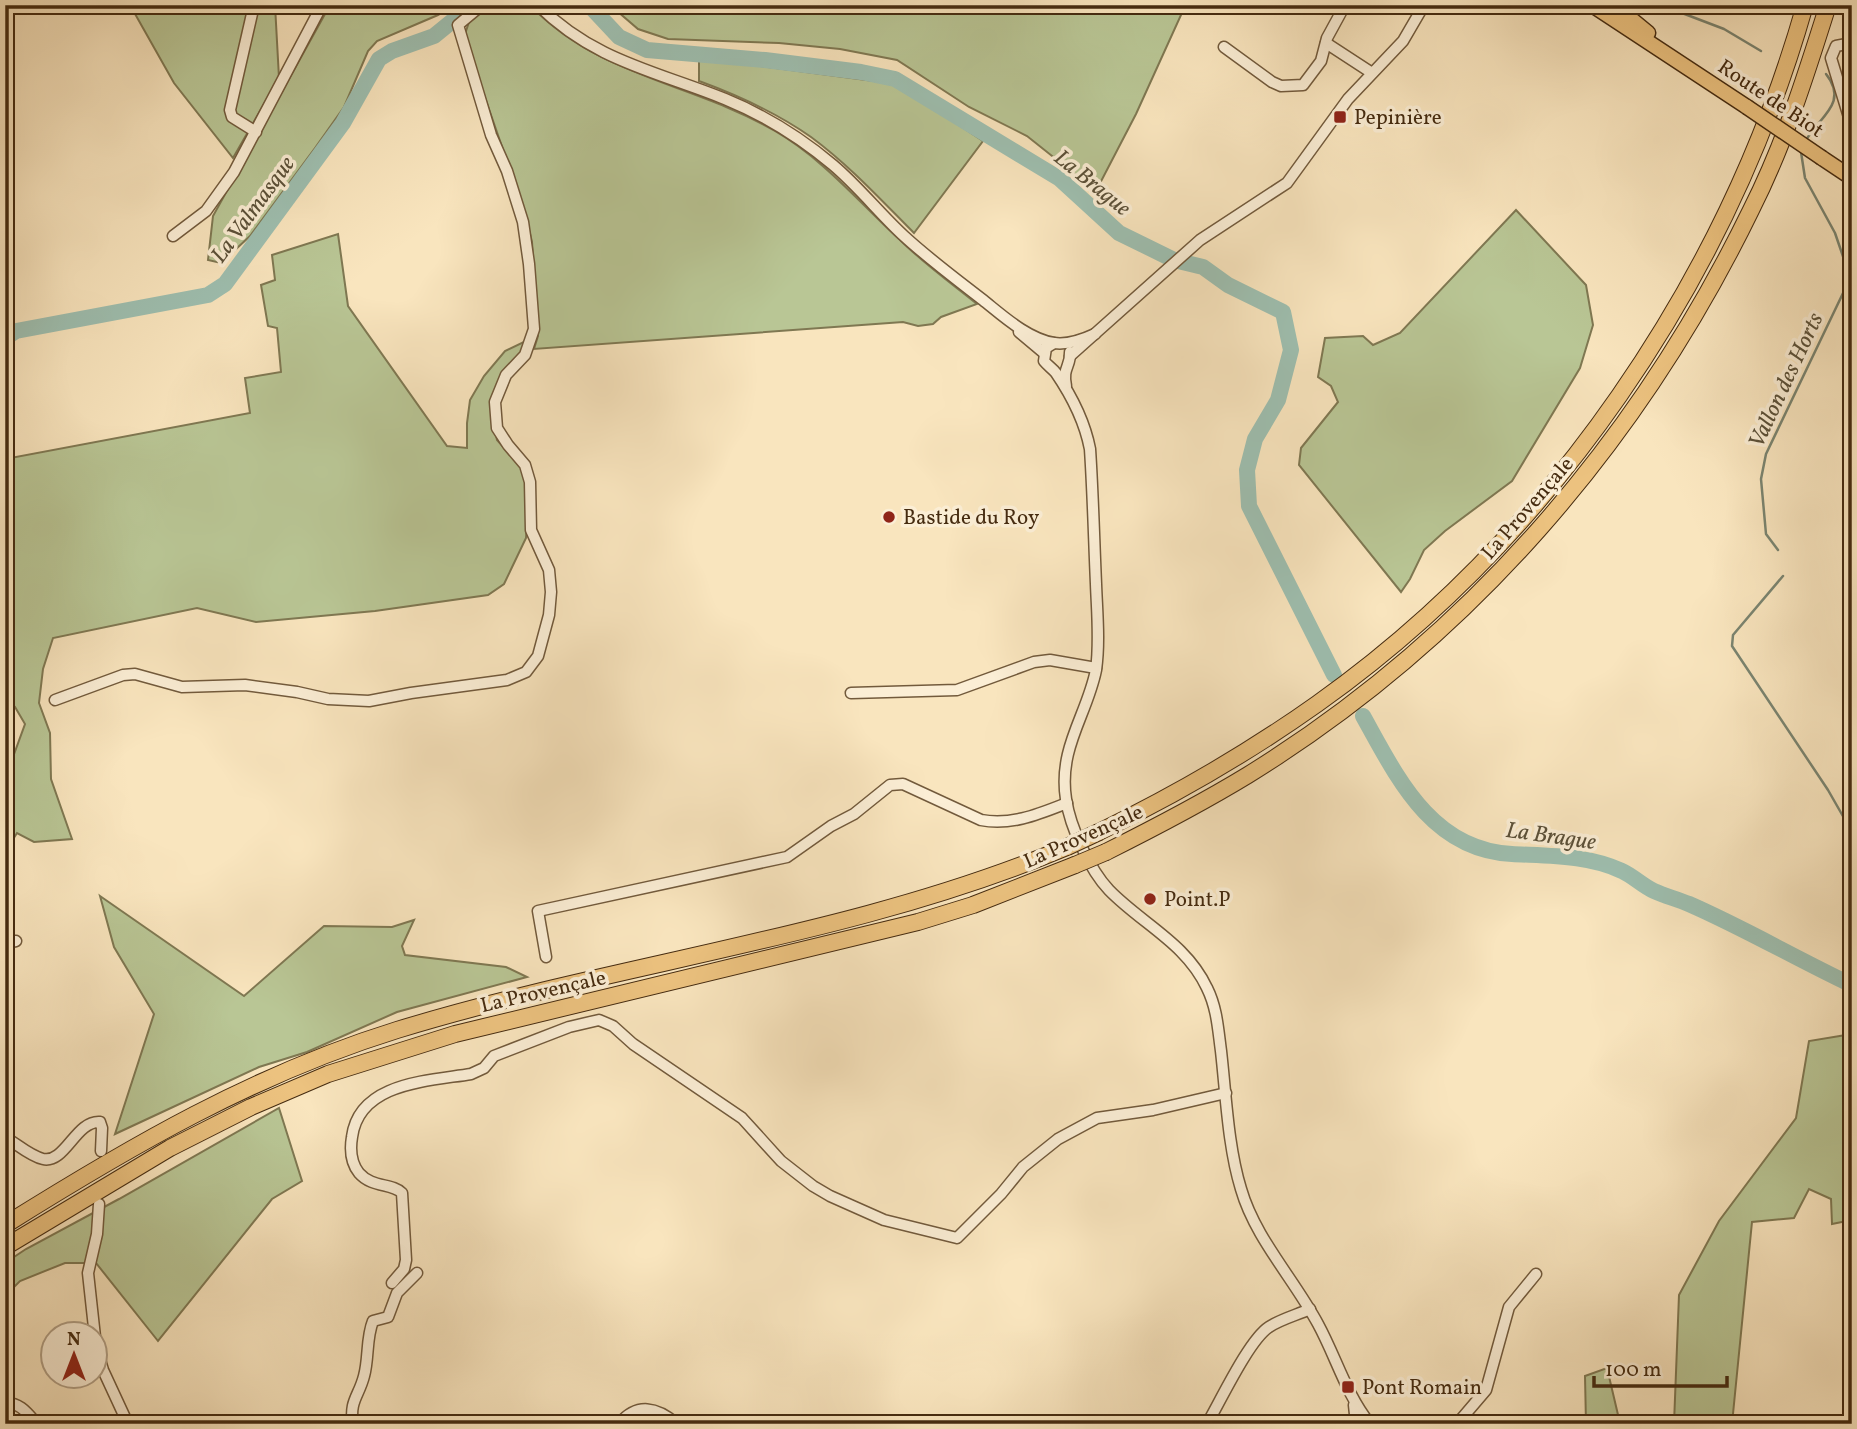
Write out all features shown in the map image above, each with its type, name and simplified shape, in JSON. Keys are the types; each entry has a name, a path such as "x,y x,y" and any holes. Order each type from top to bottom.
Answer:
{"highway":[{"name":"La Provençale","path":"5,1225 126,1150 197,1111 347,1047 483,1006 893,908 992,877 1067,847 1184,789 1318,704 1430,612 1512,530 1574,457 1638,368 1696,272 1741,181 1784,71 1805,5"},
{"name":"La Provençale","path":"5,1247 170,1148 251,1107 328,1074 455,1034 918,922 973,905 1106,852 1249,775 1331,719 1404,661 1456,615 1534,536 1616,436 1688,330 1752,209 1795,106 1828,5"}],"main road":[{"name":"Route de Biot","path":"1592,5 1852,178"},
{"name":"Route de Biot","path":"1614,5 1666,52"}],"street":[{"path":"254,5 230,110 232,117 256,132"},
{"path":"173,236 206,211 234,172 322,5"},
{"path":"55,700 123,675 135,674 182,687 245,685 328,699 369,701 507,680 526,672 538,656 549,615 549,570 531,530 530,482 525,465 497,428 495,402 506,375 525,355 534,329 529,264 523,222 507,171 491,135 457,25 482,5"},
{"path":"538,5 566,30 607,56 727,100 754,112 805,143 835,166 906,238 1044,353"},
{"path":"1224,47 1272,82 1281,86 1303,85 1321,61 1325,46 1345,5"},
{"path":"1063,364 1200,240 1287,183 1348,99 1403,41 1420,9"},
{"path":"1852,43 1836,46 1832,58 1852,127"},
{"path":"1325,46 1370,76"},
{"path":"1004,317 1033,335 1068,349 1063,364 1070,399 1084,426 1090,449 1097,619 1096,668 1072,735 1065,778 1067,803 1097,877 1126,906 1179,947 1207,987 1218,1026 1240,1189 1256,1222 1310,1309 1353,1399 1370,1424"},
{"path":"1063,364 1044,361 1046,348 1095,334"},
{"path":"851,693 957,690 1034,662 1050,660 1096,668"},
{"path":"546,957 538,911 787,857 831,826 854,814 890,785 903,784 981,820 995,823 1037,815 1067,803"},
{"path":"391,1283 404,1269 406,1260 402,1193 399,1189 370,1183 359,1172 351,1158 354,1123 365,1107 387,1090 471,1074 484,1068 494,1056 560,1031 599,1020 613,1026 633,1044 742,1118 780,1161 813,1186 884,1220 957,1238 1001,1194 1023,1167 1058,1139 1097,1118 1186,1103 1226,1093"},
{"path":"5,1137 40,1159 49,1160 57,1156 86,1126 100,1122 101,1151"},
{"path":"99,1204 97,1234 88,1273 96,1346 103,1370 128,1424"},
{"path":"353,1424 352,1403 364,1376 369,1331 373,1321 388,1317 397,1293 417,1273"},
{"path":"1457,1424 1486,1390 1509,1307 1536,1274"},
{"path":"1207,1424 1259,1336 1269,1327 1310,1309"},
{"path":"1353,1399 1356,1424"},
{"path":"5,1403 22,1408 37,1424"},
{"path":"619,1424 631,1412 649,1409 665,1413 677,1424"}],"green space":[{"path":"130,5 275,5 279,78 233,158 174,83"},
{"path":"330,5 454,5 438,15 377,41 368,51 344,107 250,236 221,263 208,260 213,216"},
{"path":"488,5 530,5 557,29 586,49 775,131 825,167 918,256 977,304 941,317 933,324 918,326 903,322 534,349 538,336 532,242 525,213 464,37 470,19"},
{"path":"610,5 1177,5 1181,15 1136,114 1096,191 1027,136 969,107 897,60 840,49 779,43 668,39 638,29"},
{"path":"714,60 889,83 912,94 983,141 914,233 852,171 811,137 757,105 699,81 699,61"},
{"path":"1516,210 1586,285 1593,325 1580,368 1512,481 1424,550 1401,592 1299,465 1301,448 1338,402 1331,386 1318,377 1325,338 1363,336 1373,345 1400,333"},
{"path":"338,234 348,306 447,446 467,448 470,400 484,376 505,351 530,339 521,352 493,419 497,440 525,471 528,496 526,538 504,584 488,595 375,611 256,622 197,608 53,638 43,669 39,703 50,733 51,779 72,839 34,842 17,833 5,852 5,779 25,724 15,707 5,699 5,459 250,413 245,378 281,372 277,328 268,326 261,285 275,280 272,255"},
{"path":"100,896 244,996 324,926 392,927 414,920 402,946 405,955 506,967 527,977 397,1012 307,1052 259,1067 115,1134 154,1014 114,947"},
{"path":"1852,1034 1852,1220 1832,1224 1831,1199 1809,1189 1794,1218 1752,1222 1732,1424 1674,1424 1679,1295 1719,1221 1796,1118 1809,1041"},
{"path":"279,1108 302,1181 272,1199 158,1341 96,1263 65,1263 20,1281 5,1296 5,1263"},
{"path":"1607,1368 1619,1419 1623,1424 1586,1424 1585,1376"}],"waterway":[{"name":"La Valmasque","path":"5,338 16,331 208,295 225,284 343,123 379,59 392,51 434,36 472,5"},
{"name":"La Brague","path":"589,5 619,37 647,50 765,60 895,79 1060,179 1119,233 1174,260 1203,267 1228,285 1283,312 1291,350 1278,400 1255,439 1247,470 1249,506 1334,675"},
{"name":"Vallon des Horts","path":"1661,5 1724,29 1761,51"},
{"name":"Vallon des Horts","path":"1805,142 1833,102 1835,94 1826,74"},
{"name":"Vallon des Horts","path":"1778,550 1766,534 1761,479 1766,454 1845,289 1848,271 1835,233 1805,178 1801,152"},
{"name":"Vallon des Horts","path":"1783,576 1733,635 1732,646 1828,790 1852,832"},
{"name":"La Brague","path":"1363,716 1389,763 1420,806 1438,825 1459,839 1484,849 1512,854 1568,857 1609,866 1626,873 1654,891 1710,913 1852,985"}],"place":[{"name":"Pepinière","path":"1340,117"},
{"name":"Bastide du Roy","path":"889,517"},
{"name":"Point.P","path":"1150,899"},
{"name":"Pont Romain","path":"1348,1387"}]}
